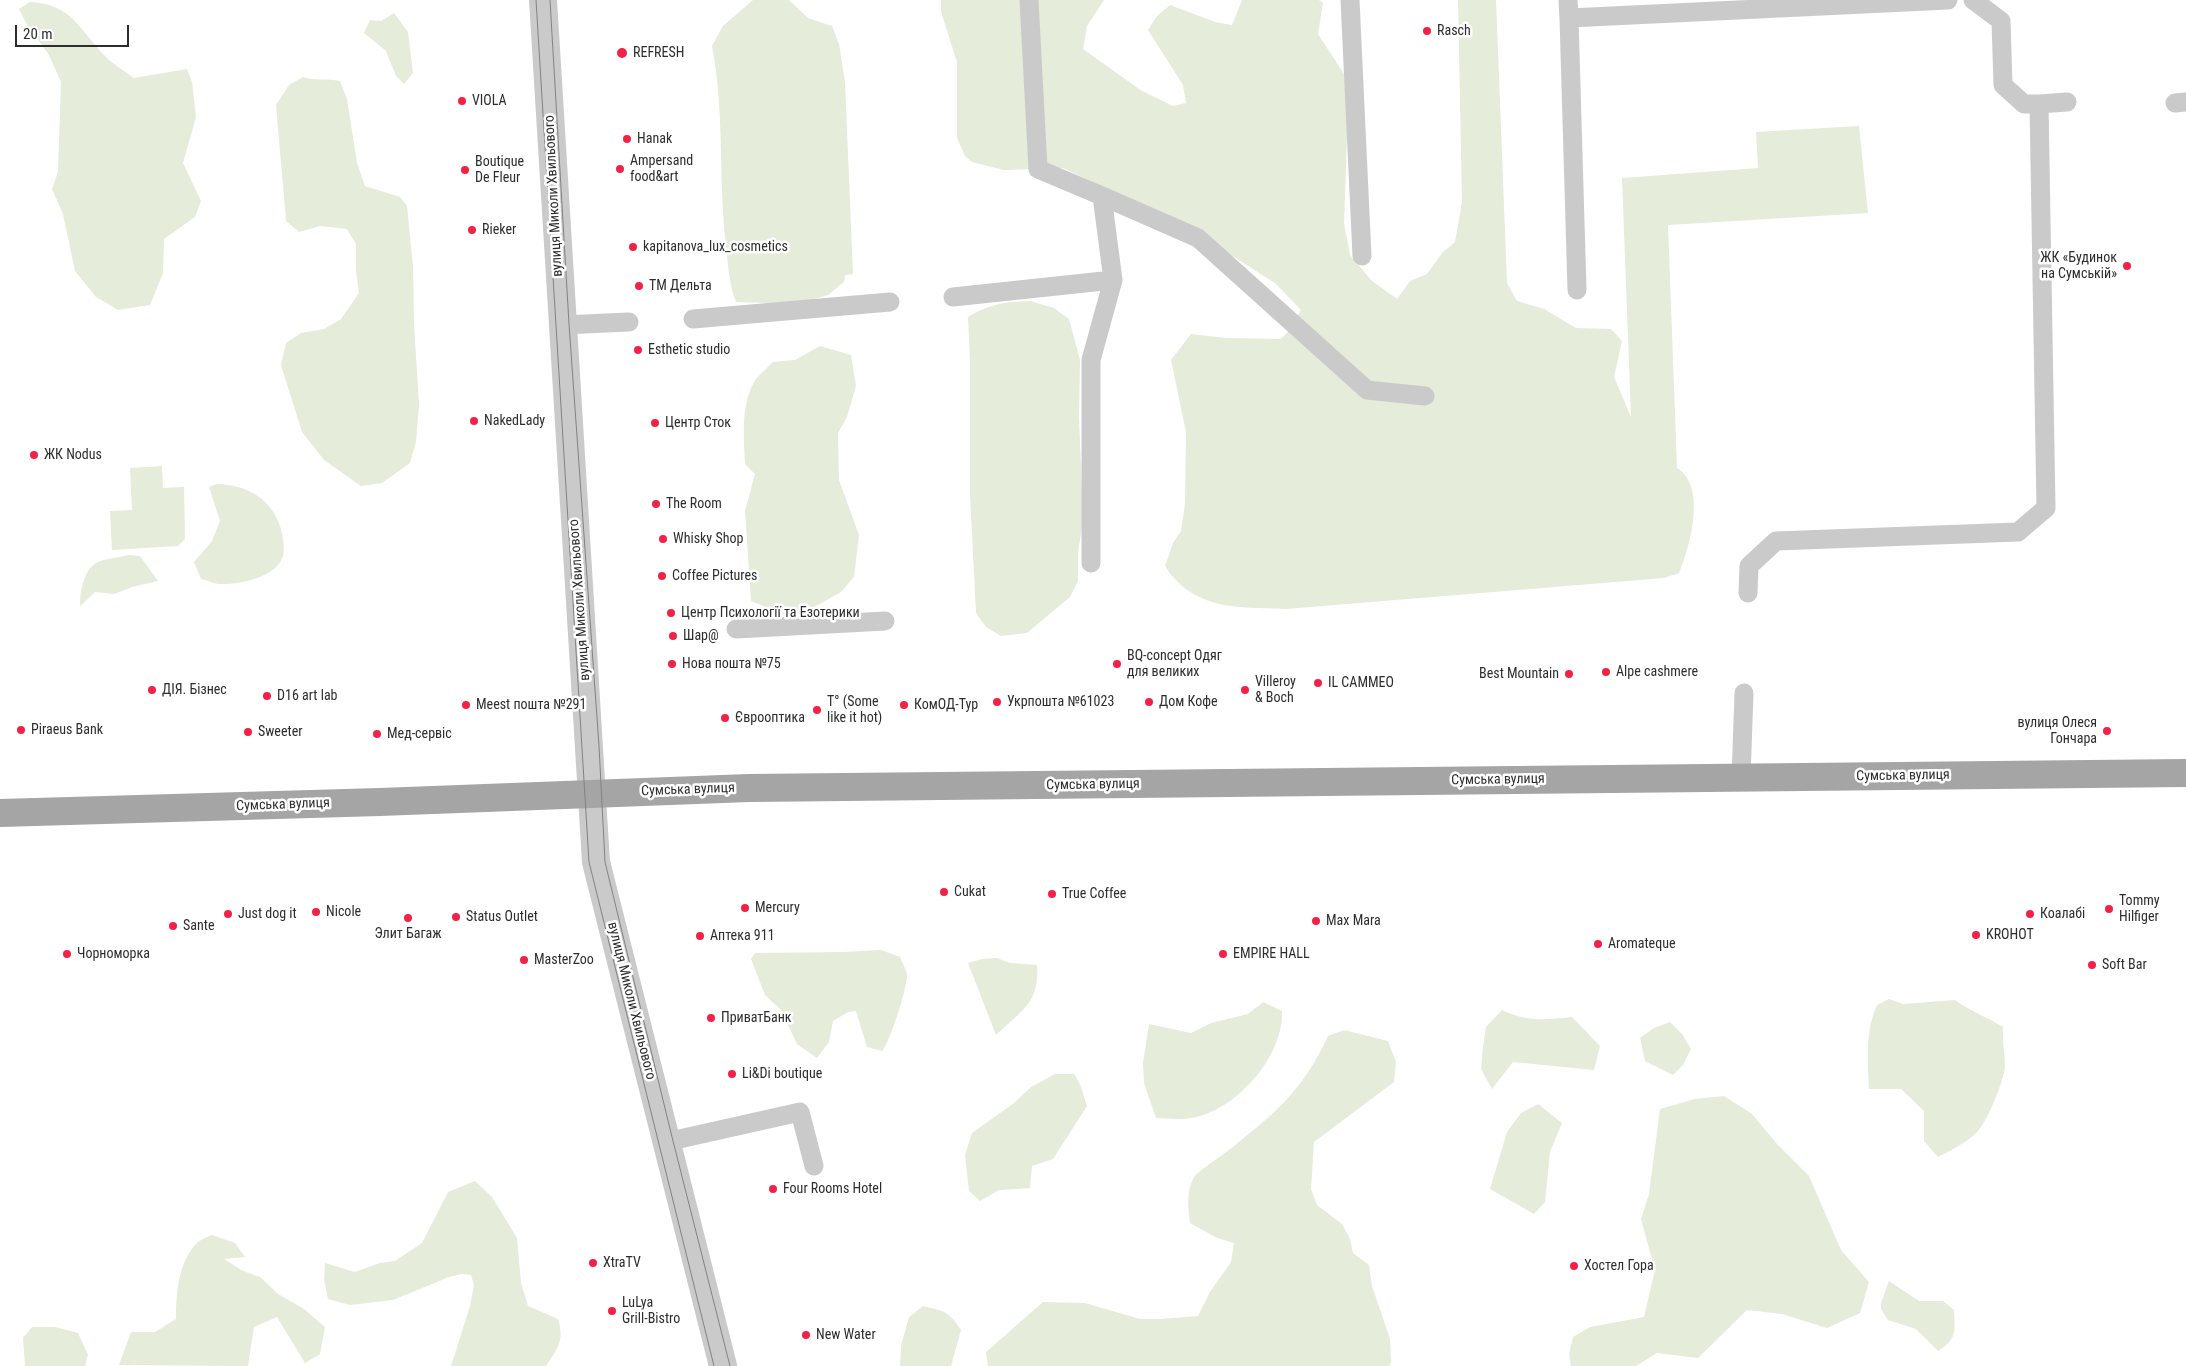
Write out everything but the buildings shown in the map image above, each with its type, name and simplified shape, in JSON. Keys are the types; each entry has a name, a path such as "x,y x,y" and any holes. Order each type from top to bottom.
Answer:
{"main road":[{"name":"Сумська вулиця","path":"0,813 749,788 2186,773"}],"street":[{"name":"вулиця Миколи Хвильового","path":"543,0 596,862 722,1366"}],"lane":[{"path":"1029,0 1038,169 1198,238 1368,390 1425,396"},
{"path":"1350,0 1362,256"},
{"path":"1577,290 1568,9 1948,0"},
{"path":"1973,0 2001,21 2003,85 2024,104 2067,102"},
{"path":"1748,593 1749,566 1776,541 2018,532 2046,508 2039,104"},
{"path":"1091,563 1091,360 1113,280 1102,196"},
{"path":"953,297 1113,280"},
{"path":"693,319 890,302"},
{"path":"562,325 629,322"},
{"path":"736,630 886,621"},
{"path":"1741,778 1744,693"},
{"path":"666,1142 800,1112 814,1166"}],"green space":[{"path":"753,0 789,0 808,18 832,26 839,44 845,82 853,274 845,275 844,282 828,295 797,304 736,302 729,274 722,195 719,96 712,46 723,26"},
{"path":"941,0 1104,0 1087,26 1083,49 1142,91 1173,106 1186,103 1183,85 1148,30 1157,16 1170,5 1215,22 1232,25 1242,0 1319,0 1323,3 1318,34 1344,74 1348,108 1344,224 1350,255 1372,281 1397,299 1410,281 1427,274 1443,252 1455,242 1462,202 1458,0 1496,0 1507,283 1517,301 1544,309 1576,328 1611,329 1622,341 1614,377 1631,417 1622,178 1758,168 1756,132 1859,126 1868,213 1668,225 1677,468 1686,477 1692,488 1694,502 1688,548 1679,573 1664,578 1286,609 1251,608 1218,604 1203,599 1189,591 1177,581 1165,566 1173,543 1181,531 1185,504 1186,432 1171,360 1191,334 1226,338 1280,339 1287,333 1301,310 1275,283 1182,224 1063,168 1004,170 972,162 965,156 957,138 957,62 941,12"},
{"path":"30,2 45,4 66,13 106,57 134,78 187,69 192,82 196,117 183,163 201,201 195,217 164,239 163,273 150,305 118,310 96,297 75,271 63,214 52,189 58,172 61,82 49,55 26,23 19,9"},
{"path":"394,13 408,32 413,73 404,84 396,76 386,51 364,33 370,20 381,21"},
{"path":"303,77 340,81 347,99 357,163 365,186 400,197 407,206 413,267 419,404 416,442 410,463 382,483 361,486 324,460 302,432 281,365 286,343 301,333 324,329 341,319 359,293 356,271 356,244 347,229 320,226 299,232 286,221 276,105 289,85"},
{"path":"1030,301 1054,308 1069,319 1080,360 1079,417 1083,520 1078,553 1078,581 1070,597 1027,633 1001,636 986,627 976,613 970,494 968,317 998,304"},
{"path":"820,346 851,355 856,386 847,417 838,433 839,480 859,535 854,577 841,592 816,606 789,616 751,601 745,511 755,474 745,464 745,409 751,388 756,379 773,362 795,360"},
{"path":"162,466 163,488 184,487 185,539 178,546 112,550 110,511 132,510 130,468"},
{"path":"217,484 239,487 257,496 272,509 277,518 283,539 283,556 273,569 265,574 246,581 227,584 217,584 201,579 194,562 212,541 220,521 209,487"},
{"path":"128,555 140,556 158,581 132,587 114,594 95,592 80,606 82,586 90,568 100,561"},
{"path":"881,950 900,957 907,976 898,1015 885,1046 882,1051 867,1047 856,1011 848,1012 833,1021 829,1042 817,1058 797,1044 781,1010 765,995 751,959 755,953"},
{"path":"997,958 1010,963 1037,965 1037,978 1032,998 1027,1005 996,1035 968,963 982,959"},
{"path":"1889,999 1903,1004 1955,1000 2003,1027 2004,1073 1984,1123 1974,1135 1938,1157 1924,1141 1924,1111 1901,1089 1869,1089 1868,1046 1873,1015 1877,1005"},
{"path":"1263,1002 1282,1011 1281,1028 1275,1046 1266,1063 1254,1079 1224,1105 1208,1113 1187,1119 1156,1118 1144,1083 1143,1063 1149,1024 1191,1033 1211,1023 1248,1014"},
{"path":"1502,1010 1520,1017 1536,1019 1572,1017 1600,1046 1594,1070 1513,1062 1492,1089 1481,1069 1483,1047 1486,1027"},
{"path":"1670,1022 1682,1034 1691,1049 1683,1065 1673,1075 1645,1061 1640,1038 1654,1028"},
{"path":"1344,1030 1388,1041 1396,1062 1394,1082 1314,1142 1311,1189 1317,1205 1342,1224 1350,1239 1353,1253 1369,1265 1372,1286 1390,1339 1391,1363 1389,1366 988,1366 986,1352 1043,1302 1085,1303 1140,1319 1198,1316 1210,1292 1231,1262 1234,1243 1217,1238 1190,1223 1188,1206 1191,1182 1201,1171 1277,1110 1309,1070 1328,1036"},
{"path":"1055,1074 1074,1074 1080,1084 1087,1106 1053,1159 1032,1166 1030,1188 999,1190 980,1201 969,1191 965,1155 972,1133 1014,1103 1031,1087"},
{"path":"1724,1096 1752,1114 1777,1144 1809,1176 1841,1250 1869,1282 1860,1313 1827,1328 1782,1314 1747,1310 1698,1358 1657,1353 1636,1366 1571,1366 1569,1354 1573,1337 1590,1327 1644,1317 1655,1270 1641,1219 1649,1194 1660,1109 1695,1099"},
{"path":"1538,1104 1562,1123 1550,1152 1545,1202 1534,1214 1490,1189 1507,1132 1521,1113"},
{"path":"475,1181 492,1197 517,1238 521,1283 528,1306 558,1319 561,1333 559,1344 546,1366 451,1366 470,1306 474,1285 471,1275 462,1274 449,1277 393,1300 350,1305 328,1299 324,1280 325,1263 355,1272 380,1263 395,1261 422,1243 448,1192"},
{"path":"212,1235 235,1243 245,1257 224,1259 243,1271 260,1277 278,1294 304,1309 325,1327 320,1354 305,1363 277,1317 254,1327 248,1366 119,1365 131,1332 155,1332 176,1319 179,1280 185,1261 197,1243"},
{"path":"1889,1281 1919,1301 1943,1301 1954,1310 1954,1334 1949,1343 1938,1351 1916,1329 1888,1320 1881,1309 1881,1303"},
{"path":"923,1306 949,1315 961,1330 951,1366 900,1366 901,1346 909,1317"},
{"path":"32,1327 55,1327 78,1333 88,1355 85,1366 25,1366 23,1338"}],"tram line":[{"path":"536,0 589,862 714,1366"},
{"path":"550,0 569,324 599,746 605,862 730,1366"}],"place":[{"name":"Rasch","path":"1427,31"},
{"name":"REFRESH","path":"622,53"},
{"name":"VIOLA","path":"462,101"},
{"name":"Hanak","path":"627,139"},
{"name":"Ampersand food&art","path":"620,169"},
{"name":"Boutique De Fleur","path":"465,170"},
{"name":"Rieker","path":"472,230"},
{"name":"kapitanova_lux_cosmetics","path":"633,247"},
{"name":"ЖК «Будинок на Сумській»","path":"2127,266"},
{"name":"ТМ Дельта","path":"639,286"},
{"name":"Esthetic studio","path":"638,350"},
{"name":"NakedLady","path":"474,421"},
{"name":"Центр Сток","path":"655,423"},
{"name":"ЖК Nodus","path":"34,455"},
{"name":"The Room","path":"656,504"},
{"name":"Whisky Shop","path":"663,539"},
{"name":"Coffee Pictures","path":"662,576"},
{"name":"Центр Психології та Езотерики","path":"671,613"},
{"name":"Шар@","path":"673,636"},
{"name":"Нова пошта №75","path":"672,664"},
{"name":"BQ-concept Одяг для великих","path":"1117,664"},
{"name":"Alpe cashmere","path":"1606,672"},
{"name":"Best Mountain","path":"1569,674"},
{"name":"IL CAMMEO","path":"1318,683"},
{"name":"ДІЯ. Бізнес","path":"152,690"},
{"name":"Villeroy & Boch","path":"1245,690"},
{"name":"D16 art lab","path":"267,696"},
{"name":"Укрпошта №61023","path":"997,702"},
{"name":"Дом Кофе","path":"1149,702"},
{"name":"Meest пошта №291","path":"466,705"},
{"name":"КомОД-Тур","path":"904,705"},
{"name":"T° (Some like it hot)","path":"817,710"},
{"name":"Єврооптика","path":"725,718"},
{"name":"Piraeus Bank","path":"21,730"},
{"name":"вулиця Олеся Гончара","path":"2107,731"},
{"name":"Sweeter","path":"248,732"},
{"name":"Мед-сервіс","path":"377,734"},
{"name":"Cukat","path":"944,892"},
{"name":"True Coffee","path":"1052,894"},
{"name":"Mercury","path":"745,908"},
{"name":"Tommy Hilfiger","path":"2109,909"},
{"name":"Nicole","path":"316,912"},
{"name":"Just dog it","path":"228,914"},
{"name":"Коалабі","path":"2030,914"},
{"name":"Status Outlet","path":"456,917"},
{"name":"Элит Багаж","path":"408,918"},
{"name":"Max Mara","path":"1316,921"},
{"name":"Sante","path":"173,926"},
{"name":"KROHOT","path":"1976,935"},
{"name":"Аптека 911","path":"700,936"},
{"name":"Aromateque","path":"1598,944"},
{"name":"Чорноморка","path":"67,954"},
{"name":"EMPIRE HALL","path":"1223,954"},
{"name":"MasterZoo","path":"524,960"},
{"name":"Soft Bar","path":"2092,965"},
{"name":"ПриватБанк","path":"711,1018"},
{"name":"Li&Di boutique","path":"732,1074"},
{"name":"Four Rooms Hotel","path":"773,1189"},
{"name":"XtraTV","path":"593,1263"},
{"name":"Хостел Гора","path":"1574,1266"},
{"name":"LuLya Grill-Bistro","path":"612,1311"},
{"name":"New Water","path":"806,1335"}]}
